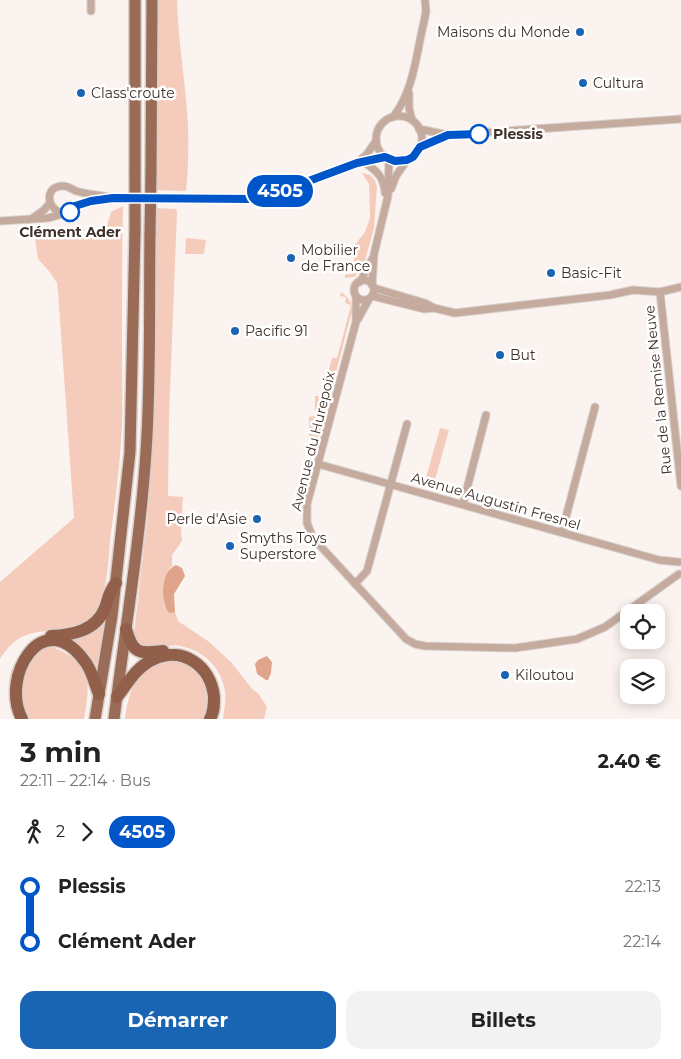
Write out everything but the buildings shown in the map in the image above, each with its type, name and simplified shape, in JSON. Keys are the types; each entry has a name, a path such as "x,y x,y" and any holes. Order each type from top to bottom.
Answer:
{"highway":[{"path":"19,646 36,638 65,635 85,630 100,616 105,608 109,592 116,583"},
{"path":"126,629 131,645 138,651 150,653 170,650 184,652 207,665 216,678 220,691 219,719"},
{"path":"22,719 10,704 6,695 5,682 11,660 25,646 36,642 54,640 66,644 77,652 91,670 99,694"},
{"path":"117,697 134,673 143,665 170,655 183,656 194,661 210,678 214,704 210,719"}],"main road":[{"path":"95,719 111,625 130,452 136,0"},
{"path":"114,719 138,546 146,452 152,0"}],"street":[{"path":"91,0 91,11"},
{"path":"393,117 401,106 409,88 426,11 425,0"},
{"path":"75,206 91,201 113,198 263,198 360,162 387,158 395,161 407,160 413,157 420,147 421,138 419,129 412,120 409,108 409,88"},
{"path":"371,297 374,254 387,200 390,178 387,158 378,147 376,135 382,123 393,117 399,116 412,120"},
{"path":"419,129 448,135 681,119"},
{"path":"420,147 448,135"},
{"path":"360,162 376,141"},
{"path":"387,200 396,176 407,160"},
{"path":"360,162 378,172 382,177 387,200"},
{"path":"30,220 50,203 51,193 57,187 65,186 74,191 113,198"},
{"path":"0,220 48,218 70,212 75,206 77,198 74,191"},
{"path":"50,203 54,210 62,213"},
{"path":"374,254 355,288 356,296 362,300 371,297 424,309 434,308"},
{"path":"360,282 367,281 373,286 426,303 434,308 455,313 610,295 633,290 660,292 681,288"},
{"name":"Rue de la Remise Neuve","path":"660,292 681,486"},
{"name":"Avenue du Hurepoix","path":"356,296 356,322 306,510 307,523 318,544 400,633 415,644 425,646 501,648 564,642 605,627 668,583 679,568"},
{"name":"Avenue du Hurepoix","path":"356,322 371,297"},
{"path":"562,532 595,407"},
{"path":"463,504 486,415"},
{"path":"355,584 367,571 407,424"},
{"name":"Avenue Augustin Fresnel","path":"318,464 668,562 679,568"}],"shaded area":[{"path":"157,0 177,0 188,126 186,191 156,190"},
{"path":"356,171 370,175 375,180 377,187 374,228 363,268 354,277 345,278 345,275 354,273 354,246 365,232 370,218 369,184 362,173"},
{"path":"123,206 122,426 116,493 103,595 94,613 79,626 70,629 43,631 24,636 10,645 0,659 0,582 74,518 57,283 38,259 35,238 99,237 106,229 111,212"},
{"path":"155,208 176,209 177,212 168,496 183,497 182,541 172,555 172,566 165,585 165,607 168,612 175,612 178,621 208,641 231,662 253,690 258,693 267,707 264,719 223,719 225,692 223,683 216,668 210,661 188,648 180,646 143,647 137,641 134,633 147,522 153,442"},
{"path":"186,238 206,240 204,254 185,254"},
{"path":"341,292 346,296 351,305 345,303 346,297 340,296"},
{"path":"351,305 352,311 334,380 328,381 326,380 332,358 337,358"},
{"path":"325,390 329,394 325,410 321,410 320,415 324,417 315,450 309,439 309,417 315,416 315,396 325,396"},
{"path":"440,428 449,430 433,487 424,485"},
{"path":"176,565 182,568 185,576 174,594 175,612 171,613 168,612 164,601 163,587 167,574"},
{"path":"104,622 99,667 96,669 73,645 73,640"},
{"path":"52,647 75,659 86,675 88,694 84,719 28,719 14,705 9,691 9,683 10,675 17,660 29,651"},
{"path":"267,656 272,662 271,673 268,680 266,680 257,674 255,664 258,660"},
{"path":"165,660 188,663 202,673 210,705 204,719 125,719 129,698 138,679 149,668"}],"bus line":[{"name":"4505","path":"70,212 75,206 91,201 113,198 263,198 357,163 385,157 395,161 407,160 413,157 420,147 448,135 479,134"}],"place":[{"name":"Maisons du Monde","path":"580,32"},
{"name":"Cultura","path":"583,83"},
{"name":"Class'croute","path":"81,93"},
{"name":"Plessis","path":"479,134"},
{"name":"Clément Ader","path":"70,212"},
{"name":"Mobilier de France","path":"291,258"},
{"name":"Basic-Fit","path":"551,273"},
{"name":"Pacific 91","path":"235,331"},
{"name":"But","path":"500,355"},
{"name":"Perle d'Asie","path":"257,519"},
{"name":"Smyths Toys Superstore","path":"230,546"},
{"name":"Kiloutou","path":"505,675"}]}
